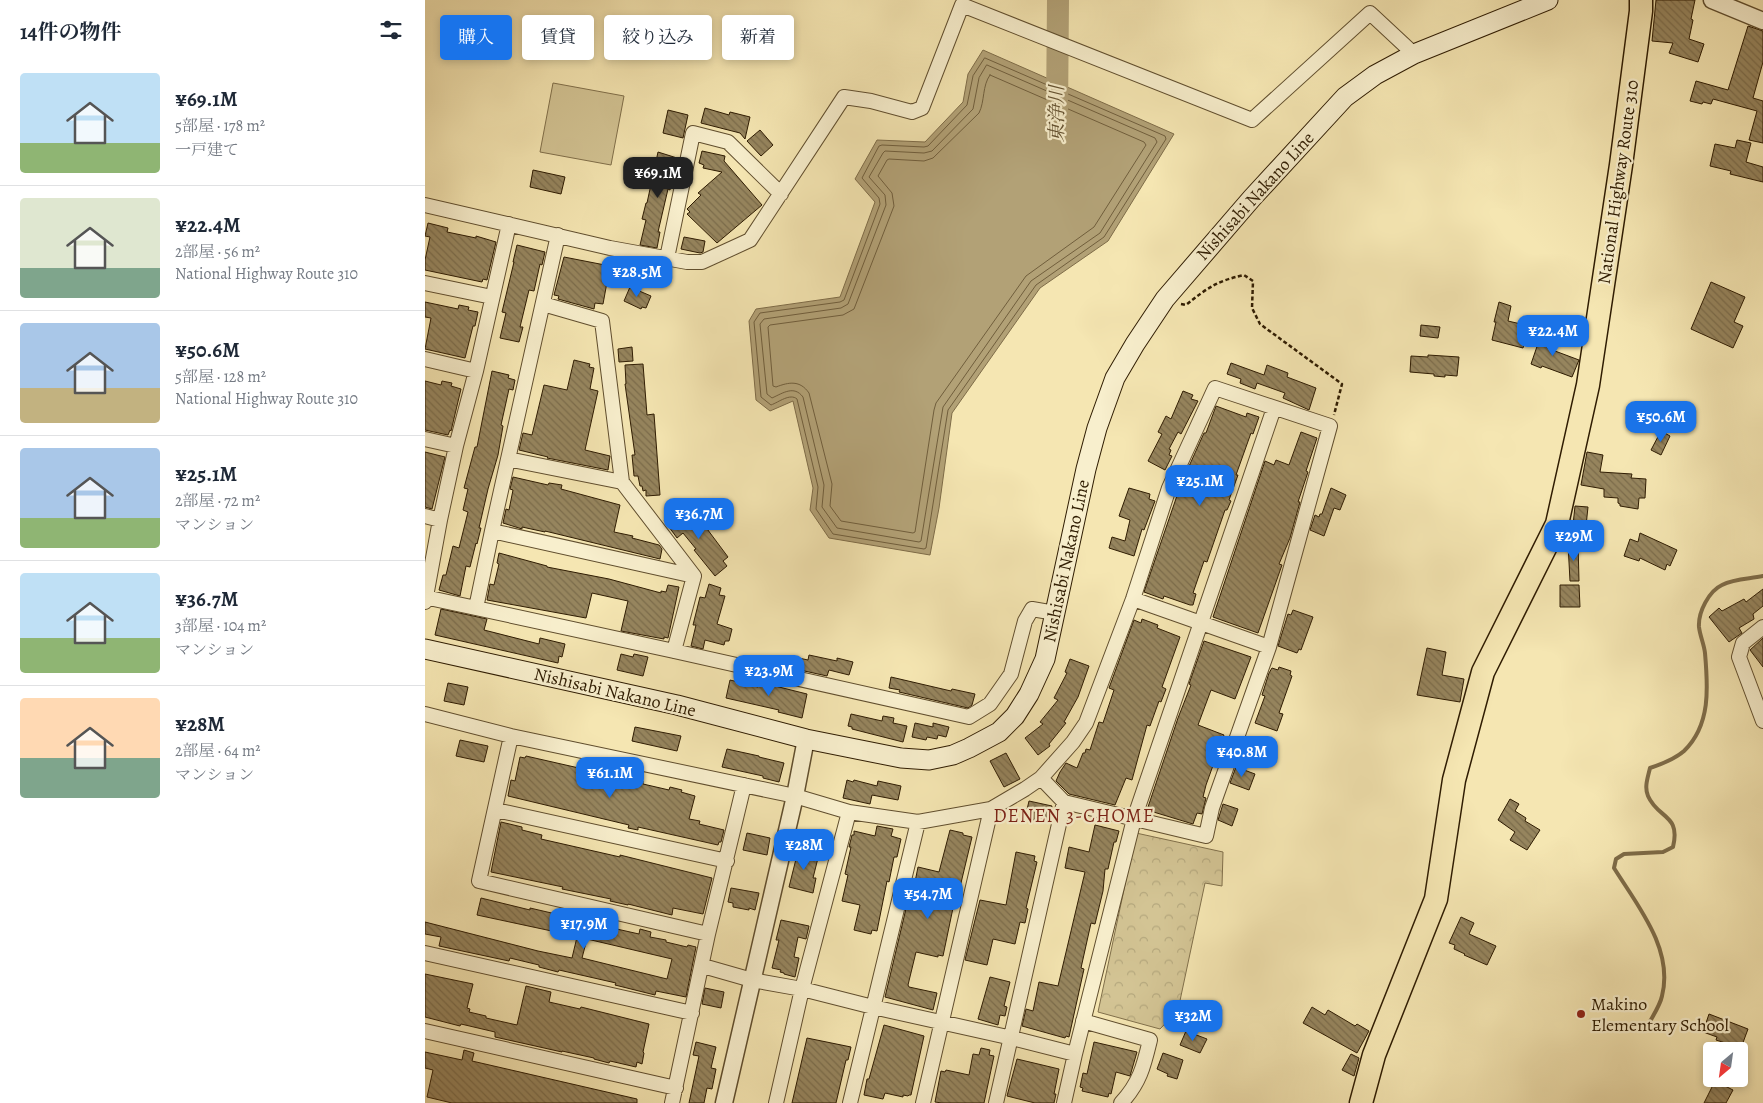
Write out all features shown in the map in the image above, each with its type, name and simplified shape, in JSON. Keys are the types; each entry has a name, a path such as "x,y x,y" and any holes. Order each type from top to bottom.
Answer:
{"highway":[{"name":"National Highway Route 310","path":"1361,1103 1374,1055 1436,899 1454,780 1483,672 1557,524 1588,385 1621,165 1641,0"}],"main road":[{"name":"Nishisabi Nakano Line","path":"425,649 677,705 806,740 901,758 929,760 953,755 999,732 1015,716 1029,694 1045,659 1086,468 1097,428 1115,378 1165,299 1252,198 1345,97 1375,75 1414,54 1548,0"}],"street":[{"path":"1712,0 1763,21"},
{"path":"425,205 610,248 687,262 702,262 750,240 844,97 871,101 912,112 922,108 962,5 1252,120 1370,13 1414,54"},
{"path":"667,258 693,133 728,142 781,194"},
{"path":"509,224 476,371 456,446 425,599 476,608 674,651 969,718 990,704 1011,674 1025,621 1032,610 1055,613"},
{"path":"476,608 558,235"},
{"path":"425,283 492,297"},
{"path":"543,304 602,320 622,482 694,576"},
{"path":"425,359 476,371"},
{"path":"425,714 511,736 795,796 849,812 918,822 991,809 1041,778 1073,742 1085,723 1133,599 1169,488 1215,388 1331,426 1269,647 1212,808 1206,836 1064,802 1041,778"},
{"path":"1064,1103 1134,819 1274,408"},
{"path":"425,439 456,446"},
{"path":"508,459 622,482"},
{"path":"425,516 440,520"},
{"path":"492,530 694,576"},
{"path":"674,651 694,576"},
{"path":"1133,599 1269,647"},
{"path":"1763,627 1743,643 1739,657 1760,704 1763,721"},
{"path":"511,736 479,881 708,934"},
{"path":"724,1103 795,796 806,740"},
{"path":"673,1103 703,966 708,934 744,785"},
{"path":"996,1103 1064,802"},
{"path":"923,1103 991,809"},
{"path":"496,810 727,861"},
{"path":"776,1103 802,989 849,812"},
{"path":"850,1103 918,822"},
{"path":"425,953 692,1013"},
{"path":"703,966 752,980 802,989 1075,1054"},
{"path":"1083,1022 1150,1040 1140,1078 1130,1094 1121,1103"},
{"path":"425,1031 676,1088"}],"path":[{"path":"1165,299 1186,305 1209,287 1230,278 1244,275 1253,282 1253,308 1260,324 1343,384 1331,426"}],"green space":[{"path":"553,83 624,96 611,165 540,152"},
{"path":"1136,833 1223,852 1222,886 1205,883 1178,1010 1160,1029 1098,1012"}],"water":[{"path":"983,50 1174,134 1108,241 1040,288 952,413 939,508 930,555 829,538 810,510 813,488 793,401 770,411 756,400 749,321 756,309 840,297 875,202 855,179 877,140 925,142 963,102 968,74"}],"building":[{"path":"1656,0 1695,0 1689,39 1704,44 1698,62 1669,53 1673,43 1652,41"},
{"path":"1748,26 1763,31 1763,62 1753,98 1763,101 1763,143 1749,140 1757,111 1713,99 1711,104 1690,101 1696,81 1728,90"},
{"path":"705,108 729,115 730,112 750,117 745,139 740,133 701,123"},
{"path":"668,110 688,115 683,138 663,133"},
{"path":"760,130 773,145 761,156 747,141"},
{"path":"1737,140 1751,143 1746,162 1763,167 1763,182 1730,174 1731,171 1710,166 1715,144 1735,148"},
{"path":"702,151 725,156 724,161 762,205 717,243 687,214 690,212 687,209 701,195 698,193 722,172 703,168 704,165 699,163"},
{"path":"658,152 677,158 658,232 660,232 657,248 640,245 646,220 642,219"},
{"path":"533,170 565,177 561,194 530,187"},
{"path":"428,223 448,228 447,232 476,238 476,236 496,242 487,280 483,279 482,282 425,270 430,237 425,236"},
{"path":"684,237 705,241 703,252 681,249"},
{"path":"517,245 545,252 542,265 540,264 534,291 529,290 520,327 523,327 519,342 500,338 506,313 502,312"},
{"path":"564,257 610,266 603,304 595,303 594,309 558,299 559,296 554,295"},
{"path":"1711,282 1745,297 1734,322 1743,326 1733,348 1691,329"},
{"path":"630,287 651,296 646,308 642,307 641,309 624,301"},
{"path":"425,302 458,309 459,305 469,307 468,310 478,312 465,358 425,349 431,318 425,317"},
{"path":"1499,302 1511,306 1508,321 1525,325 1523,334 1527,335 1523,348 1492,340"},
{"path":"1421,325 1440,327 1438,338 1420,336"},
{"path":"1544,326 1552,329 1547,348 1579,360 1572,377 1531,364"},
{"path":"632,347 633,361 619,362 618,349"},
{"path":"1428,355 1459,357 1457,376 1445,375 1445,377 1410,372 1411,356 1428,357"},
{"path":"574,360 590,364 589,367 594,368 590,389 598,391 585,450 610,456 608,470 547,458 519,450 523,433 532,435 544,385 567,390"},
{"path":"1231,363 1264,375 1267,365 1288,373 1287,377 1316,388 1309,410 1283,398 1285,393 1257,383 1255,389 1240,383 1241,379 1227,374"},
{"path":"643,364 647,415 654,414 660,495 646,496 646,490 643,491 642,486 640,486 638,476 634,476 632,455 635,455 625,384 625,365"},
{"path":"492,371 509,375 508,378 515,380 513,390 509,389 501,425 503,426 498,455 488,489 477,544 470,567 466,566 460,596 439,590 443,575 446,575 453,546 459,548 468,512 463,510 468,489 464,488 475,447 477,447"},
{"path":"425,381 441,385 442,381 452,383 451,386 461,389 451,431 448,435 425,430"},
{"path":"1183,391 1193,395 1191,399 1198,401 1181,434 1178,432 1169,449 1171,450 1169,455 1172,456 1165,470 1148,461 1162,434 1158,432 1166,416 1171,419"},
{"path":"1216,406 1246,417 1247,413 1259,417 1253,434 1251,433 1236,475 1238,475 1229,500 1231,501 1227,510 1225,510 1207,562 1204,561 1193,593 1196,594 1193,605 1190,605 1164,596 1163,599 1144,592 1181,484 1204,433 1206,433"},
{"path":"1661,431 1670,436 1661,455 1651,450"},
{"path":"1301,432 1317,438 1306,471 1308,472 1298,502 1300,502 1290,538 1279,564 1282,565 1258,633 1213,617 1265,461 1274,465 1276,460 1289,465"},
{"path":"425,452 445,457 432,509 425,507"},
{"path":"1587,452 1603,455 1600,472 1632,474 1631,478 1646,479 1645,498 1639,498 1638,509 1620,506 1618,498 1604,497 1604,489 1581,485"},
{"path":"513,477 548,485 549,483 562,485 561,489 620,505 614,532 659,545 662,549 660,559 545,531 522,527 522,529 503,523 506,509 509,510 513,490 510,489"},
{"path":"1129,488 1150,494 1149,499 1155,501 1144,530 1142,529 1134,556 1109,548 1112,537 1125,541 1130,520 1119,516"},
{"path":"1331,488 1346,495 1340,510 1334,508 1324,536 1310,530 1315,515 1319,517 1322,514"},
{"path":"1575,506 1588,507 1586,526 1573,525"},
{"path":"677,510 683,518 693,510 728,557 723,561 727,566 715,576 683,533 677,538 664,520"},
{"path":"1640,533 1677,550 1670,566 1667,564 1665,570 1640,558 1639,561 1624,556 1630,539 1638,542"},
{"path":"1578,543 1579,581 1570,581 1568,544"},
{"path":"499,553 547,567 609,579 661,593 661,591 666,592 668,585 679,587 668,638 664,637 664,639 621,631 628,601 592,593 586,618 487,600 490,584 494,585 499,564 497,563"},
{"path":"709,584 721,588 719,595 725,596 717,624 732,629 729,641 725,641 724,645 705,640 703,649 691,646 696,625 693,625 700,597 705,598"},
{"path":"1560,585 1579,585 1580,607 1560,607"},
{"path":"1763,589 1763,606 1753,614 1754,619 1739,628 1742,633 1729,642 1709,617 1719,608 1722,611 1744,599 1746,602"},
{"path":"441,609 487,619 484,630 539,644 540,638 565,644 562,657 559,656 558,663 435,635"},
{"path":"1293,610 1313,617 1301,650 1299,649 1297,653 1278,646 1288,614 1291,615"},
{"path":"1142,619 1158,625 1157,628 1180,637 1162,687 1166,689 1161,702 1159,701 1150,726 1147,725 1132,780 1126,778 1115,805 1069,794 1056,781 1066,763 1077,768 1083,753 1085,753 1086,749 1090,750 1099,722 1103,723 1114,690 1109,688 1134,620 1141,623"},
{"path":"1763,638 1763,667 1750,650"},
{"path":"1204,641 1251,657 1235,699 1211,690 1198,725 1224,735 1206,785 1203,797 1206,798 1202,814 1197,813 1193,824 1147,810 1191,685 1189,684"},
{"path":"1427,648 1446,652 1442,675 1464,679 1460,702 1417,695"},
{"path":"621,654 633,657 634,654 648,657 643,676 617,670"},
{"path":"809,655 837,661 837,658 853,662 849,675 829,670 827,676 791,668 794,657 808,660"},
{"path":"1070,659 1089,666 1078,697 1064,722 1066,723 1049,744 1050,746 1038,755 1025,738 1043,724 1040,722 1058,700 1054,698 1067,673 1065,672"},
{"path":"1279,667 1291,671 1290,675 1292,676 1279,713 1283,714 1277,731 1255,723 1265,696 1262,695 1269,673 1272,668 1278,670"},
{"path":"891,677 951,691 952,689 975,694 972,705 968,708 899,692 900,690 889,688"},
{"path":"730,680 758,687 759,682 807,694 802,718 778,712 779,710 726,698"},
{"path":"448,683 468,687 464,705 444,701"},
{"path":"851,714 882,721 883,716 894,718 893,723 907,726 903,742 852,729 852,727 848,726"},
{"path":"915,723 933,727 933,723 949,727 946,737 938,735 937,739 927,737 926,740 912,737"},
{"path":"635,727 681,736 677,751 632,741"},
{"path":"460,740 488,746 484,762 456,756"},
{"path":"727,749 784,763 779,782 763,778 763,776 722,767"},
{"path":"1006,753 1020,779 1004,787 990,761"},
{"path":"526,756 622,776 643,781 643,784 669,790 670,787 682,790 681,792 695,796 689,819 700,821 699,824 724,830 721,842 718,845 638,827 638,830 628,828 629,825 508,796 511,780 515,781 520,757 525,758"},
{"path":"1236,767 1255,774 1249,790 1230,783"},
{"path":"847,780 877,786 878,781 901,786 898,800 872,795 870,804 843,798"},
{"path":"1510,799 1519,804 1515,811 1526,818 1525,821 1540,830 1527,850 1510,840 1515,832 1498,820"},
{"path":"1029,801 1052,806 1048,823 1025,818"},
{"path":"1223,804 1238,809 1232,826 1218,820"},
{"path":"501,822 522,827 522,830 542,835 541,839 620,857 620,855 712,878 703,914 673,908 672,915 610,901 611,899 562,889 563,887 491,872"},
{"path":"1095,825 1119,831 1116,842 1114,842 1108,869 1105,869 1103,891 1095,924 1091,923 1081,968 1084,969 1069,1037 1066,1036 1065,1038 1022,1026 1026,1009 1033,1011 1039,982 1058,986 1085,872 1065,868 1069,847 1089,852"},
{"path":"877,826 893,829 891,836 901,839 897,857 894,857 889,882 887,881 877,931 872,930 871,934 854,930 860,905 842,901 848,875 845,874 852,835 854,835 854,831 875,836"},
{"path":"950,830 972,837 955,908 953,908 943,956 938,955 938,957 916,952 908,985 909,987 937,993 933,1010 885,997 909,896 912,897 918,867 939,872"},
{"path":"747,833 770,838 767,855 743,850"},
{"path":"799,847 816,850 814,857 818,858 813,878 816,878 813,893 789,887"},
{"path":"1016,852 1035,856 1034,861 1037,862 1026,908 1028,909 1025,923 1020,922 1015,944 993,939 987,965 965,960 980,900 1006,905"},
{"path":"731,888 759,893 755,910 733,907 733,903 728,902"},
{"path":"481,898 530,910 530,908 586,921 586,919 599,922 599,925 639,934 640,929 651,932 650,937 687,947 688,945 696,947 686,997 656,991 655,995 615,985 616,983 559,970 558,972 510,958 509,961 439,946 441,937 425,934 425,922 572,958 577,937 575,936 477,915","holes":["587,939 672,959 667,979 582,958"]},
{"path":"1461,917 1474,923 1469,934 1496,946 1487,965 1464,955 1454,949 1455,945 1449,943"},
{"path":"781,920 809,926 806,939 798,937 794,957 799,958 795,977 772,968 779,940 776,940"},
{"path":"425,974 473,984 467,1008 470,1009 469,1012 517,1025 526,986 551,992 549,1002 580,1009 581,1007 649,1024 642,1064 637,1062 636,1067 610,1061 609,1063 594,1058 495,1037 495,1032 425,1017"},
{"path":"990,977 1010,982 1004,1006 1007,1007 1005,1016 1000,1015 998,1025 978,1019"},
{"path":"705,988 724,992 721,1008 702,1004"},
{"path":"1312,1007 1325,1015 1328,1010 1355,1026 1357,1024 1369,1031 1357,1053 1303,1023"},
{"path":"1709,1014 1748,1029 1743,1042 1722,1042 1716,1040 1717,1037 1703,1032"},
{"path":"884,1025 924,1036 911,1095 903,1095 903,1097 885,1093 883,1099 864,1095 867,1079 869,1079"},
{"path":"1186,1031 1207,1039 1200,1053 1180,1045"},
{"path":"807,1038 851,1047 836,1103 792,1103"},
{"path":"696,1042 716,1047 711,1068 716,1069 712,1089 707,1088 704,1103 689,1103 699,1056 693,1055"},
{"path":"1094,1042 1137,1052 1130,1076 1116,1072 1111,1094 1109,1093 1108,1097 1082,1091 1083,1088 1080,1087 1083,1073 1087,1074"},
{"path":"981,1048 990,1050 989,1055 994,1056 984,1103 935,1102 941,1071 945,1072 946,1070 969,1075 973,1054 979,1055"},
{"path":"464,1050 474,1053 472,1061 637,1099 637,1103 452,1103 427,1097 433,1070 425,1068 425,1052 462,1060"},
{"path":"1163,1053 1183,1060 1177,1079 1167,1076 1168,1074 1157,1069"},
{"path":"1351,1054 1359,1058 1354,1076 1342,1070"},
{"path":"1017,1059 1059,1069 1054,1103 1035,1103 1007,1096"},
{"path":"1712,1088 1729,1088 1733,1090 1726,1103 1704,1103"}],"waterway":[{"name":"東浄川","path":"1057,114 1058,0"},
{"path":"1647,1027 1658,1008 1662,996 1664,979 1663,961 1651,928 1614,868 1616,859 1624,854 1663,852 1673,847 1674,828 1671,822 1652,803 1646,789 1650,768 1664,763 1684,751 1693,741 1703,718 1706,705 1707,679 1705,653 1699,627 1700,615 1705,603 1717,588 1737,580 1763,576"}],"place":[{"name":"Makino Elementary School","path":"1581,1014"}],"district":[{"name":"DENEN 3-CHOME","path":"1074,816"}]}
